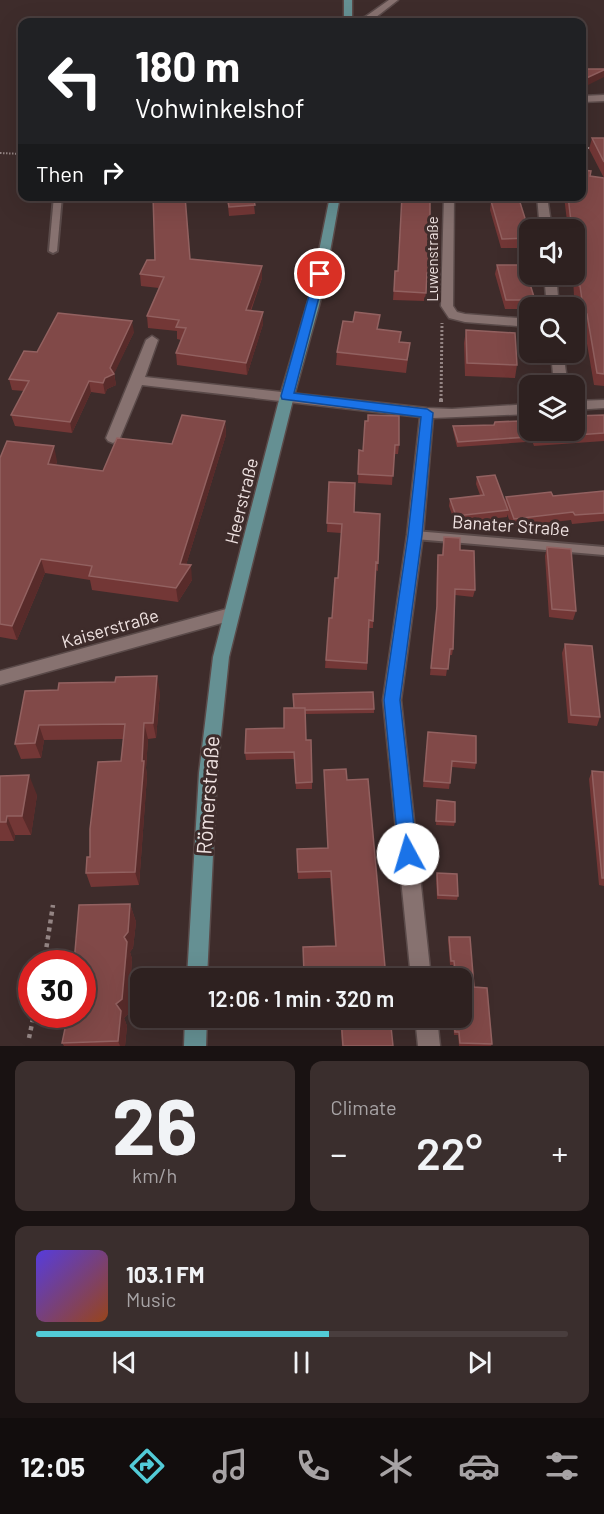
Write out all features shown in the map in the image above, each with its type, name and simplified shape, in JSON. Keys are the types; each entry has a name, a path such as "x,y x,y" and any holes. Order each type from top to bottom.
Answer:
{"main road":[{"path":"348,0 349,18"},
{"name":"Heerstraße","path":"230,614 317,291 334,201"},
{"name":"Römerstraße","path":"197,968 213,708 230,614"},
{"path":"195,1046 196,1028"}],"street":[{"path":"369,18 394,0"},
{"path":"586,99 604,98"},
{"name":"Luwenstraße","path":"449,201 447,306 453,315 465,318 519,322"},
{"path":"543,201 545,219"},
{"path":"113,438 152,340"},
{"path":"137,380 434,413 519,409"},
{"path":"585,405 604,404"},
{"path":"421,968 392,700 434,413"},
{"name":"Kaiserstraße","path":"0,678 230,614"},
{"path":"427,1028 429,1046"}],"lane":[{"path":"53,251 58,201"},
{"name":"Banater Straße","path":"415,535 604,551"}],"path":[{"path":"0,153 18,153"},
{"path":"500,201 505,202"},
{"path":"434,413 442,324 453,315"},
{"path":"46,950 54,904"},
{"path":"29,1038 31,1028"}],"building":[{"path":"586,67 587,69 604,70 586,78"},
{"path":"592,138 604,138 604,162"},
{"path":"586,170 591,171 590,176 604,178 604,374 597,373 587,314 585,314 585,297 582,297 580,286 577,285 585,285 585,219 571,219 569,201 586,201"},
{"path":"153,201 185,201 190,259 262,266 246,310 263,312 246,363 176,353 186,328 176,327 179,320 147,316 164,277 140,274 147,260 155,260"},
{"path":"228,201 254,201 255,205 229,207"},
{"path":"402,201 430,201 430,273 427,273 426,293 394,291 395,271 398,271"},
{"path":"491,201 520,201 525,219 519,219 519,238 502,239"},
{"path":"497,265 519,265 519,285 530,285 534,297 506,300"},
{"path":"355,312 380,315 377,329 401,332 399,342 410,343 407,360 337,352 343,321 353,322"},
{"path":"58,313 132,321 110,368 114,374 105,378 103,383 89,381 70,422 11,415 29,381 9,379 24,351 37,352"},
{"path":"466,330 515,333 517,365 467,363"},
{"path":"182,415 225,421 180,564 191,565 176,588 89,576 92,566 41,559 12,626 0,624 0,458 7,441 54,446 48,464 103,471 117,438 172,444"},
{"path":"368,415 399,416 399,445 395,445 393,476 358,474 359,450 363,451 365,421 368,421"},
{"path":"604,415 604,433 585,434 585,416"},
{"path":"519,421 519,438 458,442 453,426 494,425 495,422"},
{"path":"495,475 508,510 456,516 450,499 484,495 477,477"},
{"path":"329,482 355,483 354,512 380,514 373,621 369,620 367,663 326,660 329,618 332,618 335,578 338,578 342,524 327,523"},
{"path":"604,491 604,513 575,515 573,512 514,519 506,497 551,492 553,496"},
{"path":"444,537 460,538 460,550 474,551 475,590 455,589 453,649 450,649 448,669 431,668 437,606 438,555 443,555"},
{"path":"547,547 571,549 576,611 552,609"},
{"path":"565,644 592,646 600,717 571,715"},
{"path":"157,676 153,723 144,723 142,761 144,761 135,872 86,873 87,857 90,857 90,829 98,762 121,761 125,724 39,725 35,743 15,744 25,691 58,690 59,683 115,682 116,677"},
{"path":"373,692 374,709 305,710 305,708 294,708 293,694"},
{"path":"284,708 305,708 306,740 311,740 312,782 296,783 294,752 245,753 246,729 284,728"},
{"path":"428,732 476,736 476,763 452,761 450,783 424,781"},
{"path":"346,769 347,780 368,779 385,968 304,968 303,947 336,946 331,871 298,872 297,849 328,848 324,770"},
{"path":"592,771 604,772 604,878 602,878"},
{"path":"29,775 22,816 7,816 6,822 0,822 0,776"},
{"path":"437,800 455,802 455,822 436,821"},
{"path":"437,873 457,874 458,896 438,895"},
{"path":"130,904 128,932 124,937 127,942 122,999 116,1004 121,1011 118,1041 62,1043 65,1028 96,1028 96,950 75,950 79,905"},
{"path":"449,937 470,937 474,987 487,988 492,1044 460,1043 459,1032 455,1032 455,1028 472,1028 472,968 455,968 454,961 451,961"},
{"path":"342,1028 391,1028 393,1046 343,1046"}],"route":[{"path":"320,274 287,396 427,413 415,535 392,700 408,854"}]}
